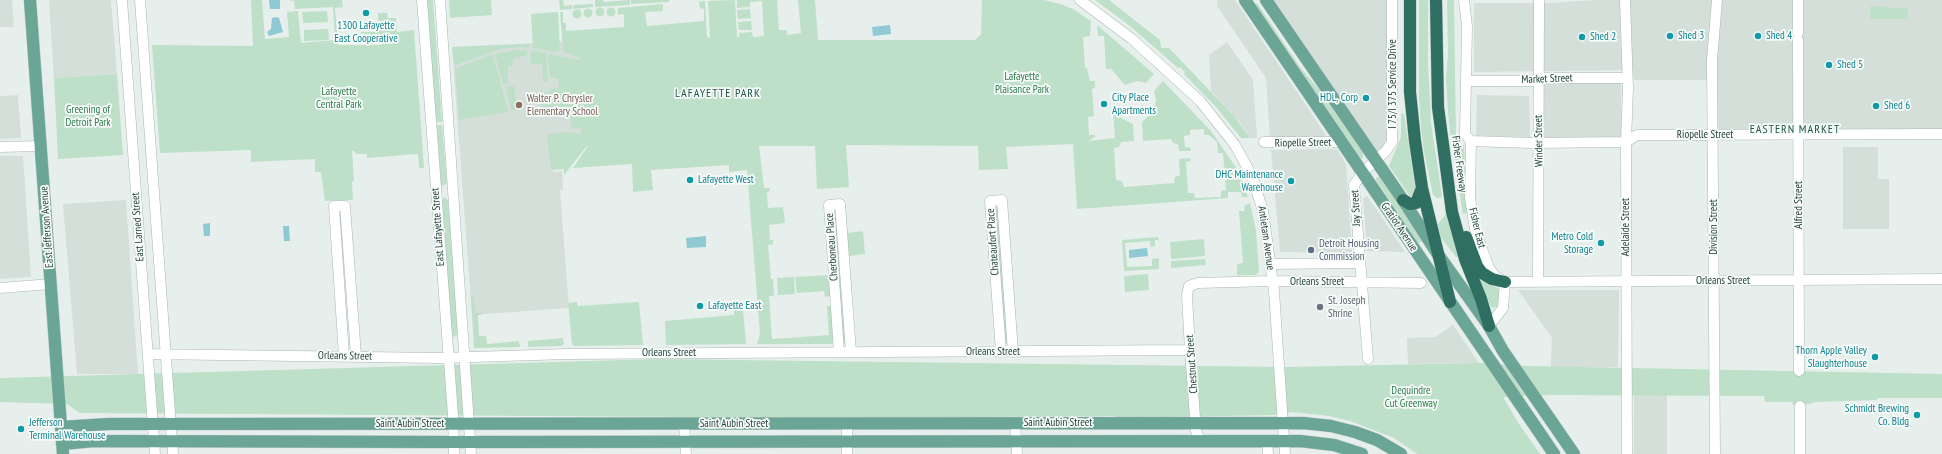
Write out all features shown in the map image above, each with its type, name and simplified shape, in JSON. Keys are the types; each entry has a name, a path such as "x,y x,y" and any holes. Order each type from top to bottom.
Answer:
{"highway":[{"path":"1410,0 1411,107 1422,188 1450,302"},
{"name":"Fisher Freeway","path":"1436,0 1437,92 1452,212 1468,270 1481,298 1489,326"},
{"path":"1444,156 1450,168 1463,228 1477,266 1486,276 1505,282"},
{"path":"1403,200 1410,204 1415,204 1419,199 1422,188"}],"main road":[{"name":"East Jefferson Avenue","path":"30,0 63,449"},
{"name":"Gratiot Avenue","path":"1245,0 1554,454"},
{"name":"Gratiot Avenue","path":"1266,0 1403,200 1437,253 1489,326 1518,374 1574,454"},
{"path":"1247,423 1250,432 1247,441"},
{"name":"Saint Aubin Street","path":"61,427 136,424 1304,423 1330,426 1355,432 1377,440 1401,454"},
{"path":"1300,441 1299,430 1304,423"},
{"path":"135,441 138,433 136,424"},
{"path":"189,424 186,433 190,442"},
{"path":"313,424 314,442"},
{"path":"435,442 438,434 436,424"},
{"path":"490,424 486,433 490,442"},
{"path":"88,426 86,434 89,441"},
{"path":"1350,449 1355,432"},
{"name":"Saint Aubin Street","path":"63,449 89,441 435,442 454,448 471,448 490,442 1200,440 1300,441 1327,443 1362,454"}],"street":[{"name":"East Larned Street","path":"122,0 155,454"},
{"name":"East Larned Street","path":"140,0 173,454"},
{"name":"East Lafayette Street","path":"422,0 446,337 449,358 454,448"},
{"name":"East Lafayette Street","path":"440,0 471,448"},
{"name":"Antietam Avenue","path":"1080,0 1127,35 1176,77 1200,101 1226,132 1247,166 1257,188 1264,217 1272,281 1283,408 1285,454"},
{"name":"I 75/I 375 Service Drive","path":"1376,161 1390,146 1393,136 1392,0"},
{"name":"Fisher East","path":"1464,0 1467,26 1465,134 1471,141 1470,198 1475,229 1489,268 1495,276 1505,282"},
{"name":"Winder Street","path":"1538,0 1538,282"},
{"name":"Adelaide Street","path":"1626,0 1628,78 1626,142 1627,454"},
{"name":"Division Street","path":"1715,454 1712,60 1717,0"},
{"name":"Alfred Street","path":"1798,0 1799,371"},
{"path":"128,78 145,78"},
{"name":"Market Street","path":"1466,81 1628,78"},
{"name":"Riopelle Street","path":"1471,141 1539,143 1626,142 1637,135 1942,134"},
{"name":"Riopelle Street","path":"1264,142 1342,142"},
{"path":"0,148 41,146"},
{"name":"Jay Street","path":"1368,359 1359,263 1354,185 1362,174 1376,161"},
{"path":"436,192 453,191"},
{"name":"Chateaufort Place","path":"1001,352 990,200 1002,200 1013,352"},
{"name":"Cherboneau Place","path":"839,352 829,205 840,204 851,352"},
{"path":"344,356 334,206 345,206 356,356"},
{"name":"Orleans Street","path":"1270,264 1359,263"},
{"path":"338,278 351,277"},
{"name":"Orleans Street","path":"1505,282 1942,279"},
{"name":"Orleans Street","path":"1189,286 1198,284 1272,281 1421,283"},
{"path":"1489,326 1503,308 1505,282"},
{"path":"0,288 51,284"},
{"path":"142,285 160,284"},
{"name":"Chestnut Street","path":"1189,286 1187,295 1190,350 1196,431 1200,440"},
{"path":"446,337 451,340 458,340 464,332"},
{"path":"146,333 154,338 164,334"},
{"name":"Orleans Street","path":"148,354 449,358 568,354 1190,350"},
{"path":"1800,406 1800,454"},
{"path":"847,423 847,454"},
{"path":"1015,423 1017,454"},
{"path":"684,424 686,454"},
{"path":"1267,441 1268,454"}],"shaded area":[{"path":"0,0 12,0 14,27 0,27"},
{"path":"49,0 111,0 117,74 54,78"},
{"path":"1217,0 1235,0 1326,135 1324,137 1270,138 1266,78 1217,6"},
{"path":"1273,0 1389,0 1389,135 1382,149 1377,151 1374,148"},
{"name":"EASTERN MARKET","path":"1596,0 1942,0 1942,130 1714,131 1713,80 1634,80 1633,70 1474,72 1474,3 1548,3"},
{"path":"578,41 582,147 551,147 553,172 562,171 563,190 560,190 569,308 472,315 452,47"},
{"path":"1227,42 1253,80 1257,138 1250,138 1239,121 1211,91 1209,55"},
{"path":"1621,80 1621,140 1542,140 1542,82"},
{"path":"18,95 21,138 0,139 0,96"},
{"path":"1477,95 1529,96 1530,137 1476,136"},
{"path":"1843,147 1878,147 1878,179 1889,179 1889,229 1843,229"},
{"name":"Detroit Housing Commission","path":"1337,149 1346,164 1352,253 1280,252 1271,150"},
{"path":"0,156 23,156 31,277 0,279"},
{"path":"1367,196 1405,252 1367,251 1363,198"},
{"path":"126,200 138,374 77,374 63,204"},
{"path":"1518,290 1619,290 1618,367 1551,367 1552,338"},
{"path":"1453,325 1479,363 1408,364 1407,338 1435,337"},
{"path":"1634,394 1667,394 1667,454 1634,454"}],"green space":[{"name":"Lafayette Central Park","path":"251,0 262,0 265,39 289,37 287,12 298,11 301,43 335,40 333,7 295,9 294,1 288,0 342,0 343,7 335,8 338,45 382,45 381,37 368,37 360,32 379,32 378,13 387,13 388,18 396,18 397,32 414,30 424,168 419,168 418,154 367,158 367,154 356,154 352,151 354,181 352,181 353,200 325,201 321,172 315,172 315,159 251,162 251,150 160,153 152,45 253,46"},
{"path":"427,0 433,0 442,122 436,122"},
{"path":"449,0 491,0 492,15 450,18"},
{"path":"559,0 563,0 564,6 572,5 572,9 560,10"},
{"path":"595,0 603,0 604,2 630,0 630,5 595,7"},
{"path":"631,0 669,0 669,2 631,4"},
{"name":"Lafayette Plaisance Park","path":"735,0 737,37 739,37 739,33 752,32 753,37 764,36 762,1 750,2 750,7 737,8 737,0 777,0 779,30 787,30 787,35 801,33 798,0 815,0 818,40 975,40 981,34 982,0 1044,0 1060,4 1073,9 1091,21 1090,36 1083,37 1085,68 1087,68 1090,81 1095,81 1095,88 1092,89 1094,116 1088,117 1089,135 1095,135 1095,137 1088,141 1115,138 1113,109 1118,109 1121,118 1133,124 1134,141 1121,142 1119,147 1114,148 1116,180 1122,181 1124,187 1174,183 1175,177 1180,175 1179,159 1190,158 1191,161 1186,162 1188,193 1194,193 1195,198 1221,197 1221,191 1226,190 1223,153 1218,153 1217,142 1209,135 1204,135 1204,129 1190,130 1190,135 1184,136 1185,147 1191,148 1190,151 1179,151 1178,144 1173,143 1171,139 1143,141 1142,122 1154,111 1156,100 1154,91 1163,81 1211,131 1237,169 1248,197 1242,197 1241,192 1228,192 1228,198 1077,209 1073,144 1006,147 1008,169 979,170 978,146 846,145 849,187 817,189 815,146 759,146 764,188 770,188 770,191 767,192 768,208 783,207 785,223 769,225 770,240 773,240 773,244 768,245 774,296 769,296 772,339 829,335 827,306 831,306 834,342 832,344 757,344 760,334 747,170 729,172 729,165 651,170 653,190 633,192 632,164 573,168 588,146 564,175 564,169 551,170 547,135 562,132 581,134 581,128 571,129 570,110 560,110 560,106 541,108 540,92 550,93 550,89 559,88 558,78 550,78 548,54 579,60 579,58 566,53 563,50 560,12 563,12 563,23 566,23 566,31 624,27 624,14 618,15 618,8 663,4 663,11 645,12 647,26 704,21 704,9 700,8 699,2 705,1 707,37 710,38 708,1"},
{"path":"1095,0 1109,0 1160,40 1161,48 1169,48 1235,117 1250,138 1241,138 1216,107 1184,74 1185,72 1180,67 1178,68 1130,26"},
{"path":"1419,0 1428,0 1428,63 1431,123 1442,196 1439,198 1433,195 1424,152 1421,127 1419,97"},
{"path":"1447,0 1454,0 1456,138 1461,145 1464,145 1468,213 1463,214 1451,141 1448,111 1446,78 1448,55"},
{"path":"1257,3 1300,67 1322,93 1363,151 1363,158 1360,158 1255,5"},
{"path":"593,4 593,7 573,9 573,5"},
{"path":"1870,6 1908,9 1908,19 1870,19"},
{"path":"600,7 605,12 600,17 595,12"},
{"path":"611,7 616,12 611,17 606,12"},
{"path":"588,8 593,13 588,18 583,13"},
{"path":"577,9 582,14 577,19 572,14"},
{"path":"750,9 751,18 738,19 737,10"},
{"path":"327,11 328,22 303,23 302,12"},
{"path":"558,12 560,51 556,52 533,48 531,14"},
{"path":"751,21 752,30 739,30 738,22"},
{"path":"1097,25 1154,74 1146,83 1137,81 1125,85 1111,69 1106,69 1104,36 1098,36"},
{"path":"328,29 329,40 304,41 304,30"},
{"path":"530,44 529,48 519,47 500,49 456,65 454,64 452,47"},
{"path":"515,50 526,50 527,55 513,59 513,66 508,66 508,83 503,84 495,54"},
{"path":"531,51 546,53 548,81 543,82 542,64 530,64"},
{"path":"493,54 508,112 459,120 455,70"},
{"name":"Greening of Detroit Park","path":"117,74 123,155 58,159 54,78"},
{"path":"506,86 514,86 516,109 511,110"},
{"path":"1404,113 1416,195 1413,197 1409,195 1389,166 1401,137 1401,114"},
{"path":"437,125 442,125 447,183 443,186 441,184"},
{"path":"1377,177 1380,177 1423,241 1418,243 1376,180"},
{"path":"445,197 448,200 458,334 454,337 451,335 442,200"},
{"path":"1250,203 1256,231 1259,272 1256,275 1237,275 1237,264 1243,263 1239,211 1245,211 1244,206"},
{"path":"994,207 999,207 1009,343 1004,343"},
{"path":"1448,211 1459,257 1456,257 1441,238 1438,224"},
{"path":"833,218 837,218 847,344 842,344"},
{"path":"863,231 865,254 849,256 847,233"},
{"path":"1158,237 1159,245 1158,240 1155,240 1155,246 1151,247 1150,241 1125,243 1127,267 1152,266 1152,259 1159,258 1159,269 1124,271 1122,240"},
{"path":"1204,239 1205,256 1171,259 1170,242"},
{"path":"1205,259 1206,265 1171,268 1171,261"},
{"path":"1148,274 1149,290 1125,292 1124,276"},
{"path":"829,275 830,296 825,297 824,291 797,293 795,277"},
{"path":"1476,276 1499,289 1500,302 1498,306 1492,308"},
{"path":"794,277 795,294 778,295 777,278"},
{"path":"480,295 474,297 475,313 481,313 481,315 478,315 479,336 486,336 487,344 519,341 520,347 474,348 471,296"},
{"path":"577,302 577,306 639,302 643,345 574,346 572,344 568,303"},
{"path":"743,310 746,344 666,345 665,321 734,315 734,311"},
{"path":"563,338 564,344 561,346 528,347 528,341"},
{"name":"Dequindre Cut Greenway","path":"658,359 1285,367 1479,363 1529,366 1942,374 1942,398 1877,398 1877,400 1815,402 1793,405 1792,402 1765,402 1764,396 1550,395 1503,397 1519,424 1540,454 1417,454 1394,438 1350,421 1329,416 1292,412 1274,415 1115,418 1115,416 839,418 80,413 67,404 0,402 0,378"}],"water":[{"path":"269,0 280,0 280,9 270,9"},
{"path":"272,18 279,18 283,32 269,36 267,32 271,29"},
{"path":"890,25 891,34 873,36 872,27"},
{"path":"210,223 210,236 204,236 203,224"},
{"path":"283,226 289,226 290,241 284,241"},
{"path":"706,236 706,247 687,248 686,238"},
{"path":"1147,248 1148,256 1129,258 1129,250"}],"place":[{"name":"1300 Lafayette East Cooperative","path":"366,13"},
{"name":"Shed 3","path":"1670,36"},
{"name":"Shed 4","path":"1758,36"},
{"name":"Shed 2","path":"1582,37"},
{"name":"Shed 5","path":"1829,65"},
{"name":"HDL, Corp","path":"1366,98"},
{"name":"City Place Apartments","path":"1104,104"},
{"name":"Walter P. Chrysler Elementary School","path":"519,105"},
{"name":"Shed 6","path":"1876,106"},
{"name":"Lafayette West","path":"690,180"},
{"name":"DHC Maintenance Warehouse","path":"1291,181"},
{"name":"Metro Cold Storage","path":"1601,243"},
{"name":"Detroit Housing Commission","path":"1311,250"},
{"name":"Lafayette East","path":"700,306"},
{"name":"St. Joseph Shrine","path":"1320,307"},
{"name":"Thorn Apple Valley Slaughterhouse","path":"1875,357"},
{"name":"Schmidt Brewing Co. Bldg","path":"1917,415"},
{"name":"Jefferson Terminal Warehouse","path":"21,429"}],"district":[{"name":"LAFAYETTE PARK","path":"718,94"},
{"name":"EASTERN MARKET","path":"1795,130"}]}
